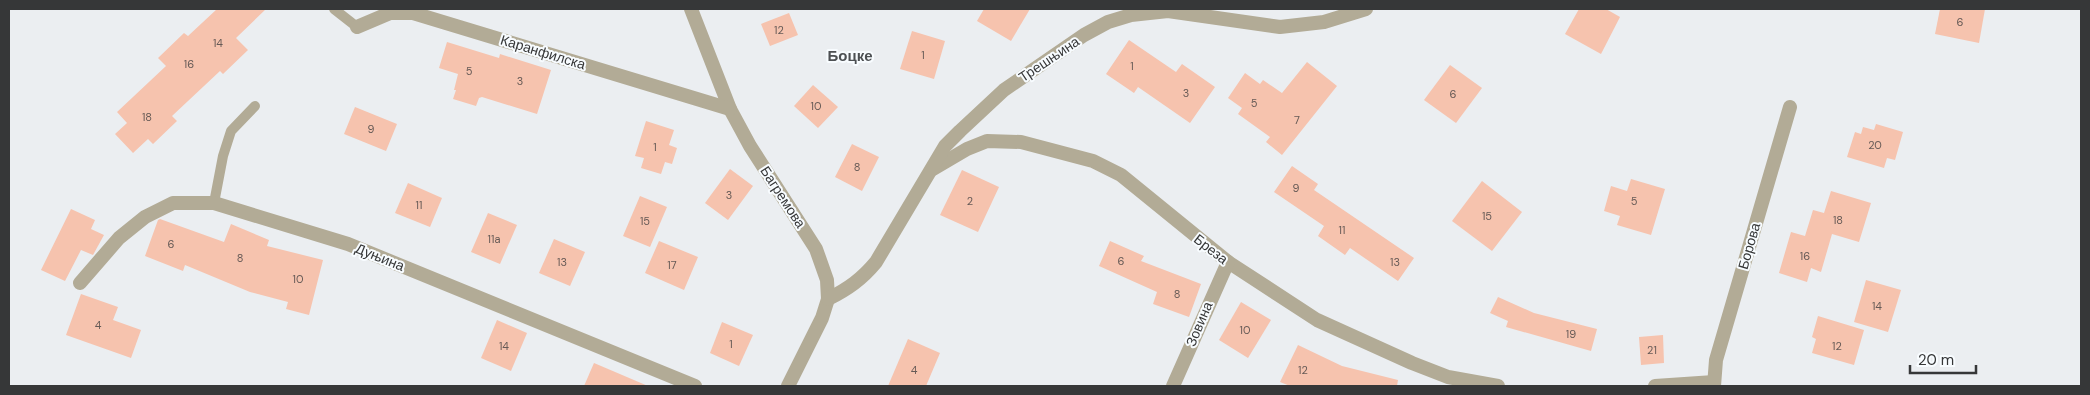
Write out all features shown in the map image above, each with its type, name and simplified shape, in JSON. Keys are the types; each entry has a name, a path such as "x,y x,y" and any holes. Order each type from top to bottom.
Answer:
{"street":[{"name":"Багремова","path":"691,9 730,109 750,146 816,249 827,280 828,298 822,318 788,386"},
{"name":"Трешњина","path":"828,298 843,291 864,277 876,262 945,146 998,95 1035,67 1108,22 1132,14 1185,11 1280,27 1324,22 1366,9"},
{"name":"Каранфилска","path":"357,27 390,13 441,15 730,109"},
{"name":"Борова","path":"1714,384 1716,360 1790,107"},
{"name":"Бреза","path":"930,171 967,149 987,141 1021,142 1093,161 1121,175 1228,262 1317,320 1412,363 1448,377 1498,386"},
{"name":"Дуњина","path":"80,283 120,238 145,217 173,203 214,203 348,244 695,386"},
{"name":"Зовина","path":"1173,386 1228,262"},
{"path":"1655,386 1714,384"}],"lane":[{"path":"334,9 357,27"},
{"path":"214,203 223,156 231,131 255,106"}],"building":[{"path":"217,9 266,9 236,38 248,50 223,74 220,71 172,116 177,121 153,144 148,139 133,153 115,134 127,123 117,112 166,66 158,58 184,33 188,36"},
{"path":"984,9 1030,9 1011,41 977,21"},
{"path":"1579,9 1606,9 1620,17 1601,54 1565,34"},
{"path":"1940,9 1985,9 1979,43 1935,34"},
{"path":"789,13 798,35 770,46 761,24"},
{"path":"912,31 945,41 934,79 900,69"},
{"path":"1129,40 1176,72 1182,64 1215,87 1190,123 1138,87 1134,93 1106,74"},
{"path":"447,42 499,58 500,54 551,70 537,114 482,97 479,98 476,106 453,99 458,74 439,68"},
{"path":"1307,62 1337,86 1282,155 1266,142 1270,137 1238,114 1242,108 1228,98 1245,73 1260,84 1263,80 1282,93"},
{"path":"1450,65 1482,88 1456,123 1424,100"},
{"path":"813,85 838,107 818,128 794,106"},
{"path":"355,107 397,124 386,151 344,134"},
{"path":"646,121 674,130 669,145 677,148 672,164 665,162 661,174 641,168 644,158 635,156"},
{"path":"1876,124 1903,132 1895,160 1887,158 1884,168 1847,157 1855,132 1861,134 1863,127 1874,130"},
{"path":"852,144 879,157 862,191 835,177"},
{"path":"1292,166 1318,184 1314,190 1414,258 1398,281 1350,248 1345,255 1318,236 1324,226 1274,192"},
{"path":"730,169 753,186 728,220 705,203"},
{"path":"962,170 999,187 978,232 940,215"},
{"path":"1631,179 1665,189 1651,235 1617,225 1620,216 1604,211 1611,186 1627,191"},
{"path":"1482,181 1522,212 1492,251 1452,221"},
{"path":"408,183 442,198 430,227 395,213"},
{"path":"1831,191 1871,203 1859,242 1832,234 1821,272 1811,268 1807,282 1779,273 1791,232 1805,236 1813,210 1824,213"},
{"path":"640,196 667,207 650,247 623,236"},
{"path":"71,209 95,220 91,229 104,235 93,255 81,250 65,281 41,270"},
{"path":"488,213 517,225 500,264 471,252"},
{"path":"160,219 224,242 231,224 269,240 267,246 323,260 309,315 286,309 288,302 250,292 185,265 183,271 145,256"},
{"path":"554,239 585,252 570,286 539,273"},
{"path":"659,241 698,257 684,290 645,273"},
{"path":"1110,241 1144,256 1141,261 1201,284 1189,317 1153,304 1157,292 1099,266"},
{"path":"1866,280 1901,290 1888,332 1854,322"},
{"path":"81,294 118,307 113,320 141,330 131,358 66,335"},
{"path":"1498,297 1534,313 1597,329 1591,351 1506,327 1508,321 1490,313"},
{"path":"1241,302 1271,320 1248,358 1219,340"},
{"path":"1818,316 1864,330 1854,365 1812,353 1816,339 1812,337"},
{"path":"497,320 527,333 511,371 481,358"},
{"path":"722,322 753,335 739,366 710,353"},
{"path":"1663,335 1664,363 1641,365 1639,337"},
{"path":"908,339 940,353 926,386 888,386"},
{"path":"1298,345 1342,366 1398,380 1397,386 1290,386 1280,382"},
{"path":"594,363 648,386 584,386"}],"district":[{"name":"Боцке","path":"850,56"}]}
